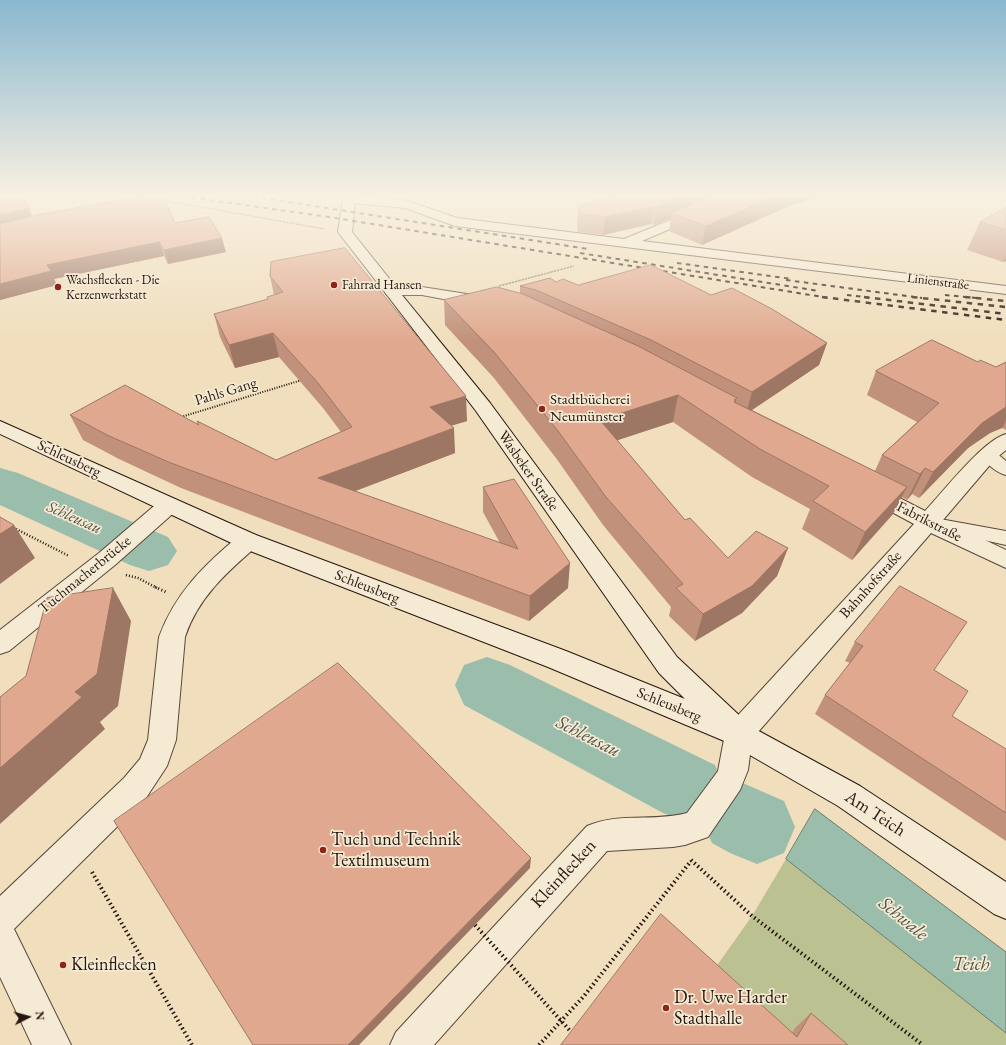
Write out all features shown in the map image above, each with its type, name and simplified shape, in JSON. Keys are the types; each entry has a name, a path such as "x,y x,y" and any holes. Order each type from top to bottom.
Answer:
{"street":[{"name":"Wasbeker Straße","path":"354,244 483,407 647,638 668,665 739,734"},
{"name":"Linienstraße","path":"624,244 1006,290"},
{"path":"392,292 422,291 500,307"},
{"name":"Schleusberg","path":"0,427 248,541 557,659 739,734"},
{"name":"Bahnhofstraße","path":"739,734 988,455 1006,440"},
{"name":"Fabrikstraße","path":"858,484 928,522 1006,560"},
{"name":"Tuchmacherbrücke","path":"0,644 107,559 170,505"},
{"path":"0,919 134,788 150,769 157,757 162,740 172,637 175,626 185,605 199,588 219,567 248,541"},
{"name":"Kleinflecken","path":"409,1045 598,837 611,833 671,832 697,826 704,818 733,770 739,734"},
{"name":"Am Teich","path":"739,734 849,796 1006,902"},
{"path":"0,939 52,1045"}],"lane":[{"path":"988,455 1006,470"},
{"path":"928,522 1006,538"}],"path":[{"path":"457,297 574,266"},
{"name":"Pahls Gang","path":"175,419 306,379"},
{"path":"671,832 691,861 752,916 923,1045"},
{"path":"76,846 192,1045"},
{"path":"539,1045 584,996 691,861"},
{"path":"475,925 574,1036"}],"green space":[{"path":"786,859 1006,1033 1006,1045 785,1045 706,981 752,916"}],"water":[{"name":"Teich","path":"815,809 1006,952 1006,1033 786,859"}],"building":[{"path":"0,244 150,244 47,265 51,271 0,284"},
{"path":"160,244 194,244 164,250"},
{"path":"345,248 466,396 430,407 454,428 318,478 518,549 483,487 514,479 570,563 530,596 171,463 107,435 70,415 125,385 199,425 197,421 276,460 352,427 318,383 273,333 229,345 214,314 268,299 267,297 283,292 270,276 271,262"},
{"path":"651,265 711,295 732,288 772,309 827,343 752,392 651,340 536,290 520,286 550,278 556,282 563,279 578,285"},
{"path":"497,287 523,294 638,346 737,398 734,402 907,487 865,532 813,501 829,486 760,449 678,395 600,420 685,520 690,518 728,558 756,531 788,548 752,586 703,614 676,588 683,584 606,497 558,431 494,352 444,300"},
{"path":"932,340 978,362 980,360 996,367 1006,362 1006,407 982,423 933,472 925,468 920,474 882,455 939,403 876,371"},
{"path":"0,517 14,525 0,534"},
{"path":"900,586 967,622 934,670 968,691 952,716 1006,749 1006,813 825,695 863,646 855,642"},
{"path":"113,588 97,674 75,692 82,697 0,768 0,697 26,676 47,598"},
{"name":"Tuch und Technik Textilmuseum","path":"338,663 531,858 348,1045 253,1045 114,821"},
{"name":"Dr. Uwe Harder Stadthalle","path":"661,914 797,1037 811,1013 848,1045 561,1045"}],"waterway":[{"name":"Schleusau","path":"0,485 149,551"},
{"name":"Schleusau","path":"487,685 689,789"},
{"name":"Schwale","path":"738,817 757,827"}],"railway":[{"path":"494,244 826,297"},
{"path":"555,244 588,249"},
{"path":"580,253 819,291"},
{"path":"677,263 792,279"},
{"path":"786,280 922,298"},
{"path":"847,295 872,298"},
{"path":"945,295 976,298"},
{"path":"826,297 1006,320"},
{"path":"864,297 1006,314"},
{"path":"912,297 1006,307"},
{"path":"965,297 1006,301"}],"place":[{"name":"Fahrrad Hansen","path":"334,285"},
{"name":"Wachsflecken - Die Kerzenwerkstatt","path":"58,287"},
{"name":"Stadtbücherei Neumünster","path":"542,409"},
{"name":"Tuch und Technik Textilmuseum","path":"323,850"},
{"name":"Kleinflecken","path":"63,965"},
{"name":"Dr. Uwe Harder Stadthalle","path":"666,1008"}]}
